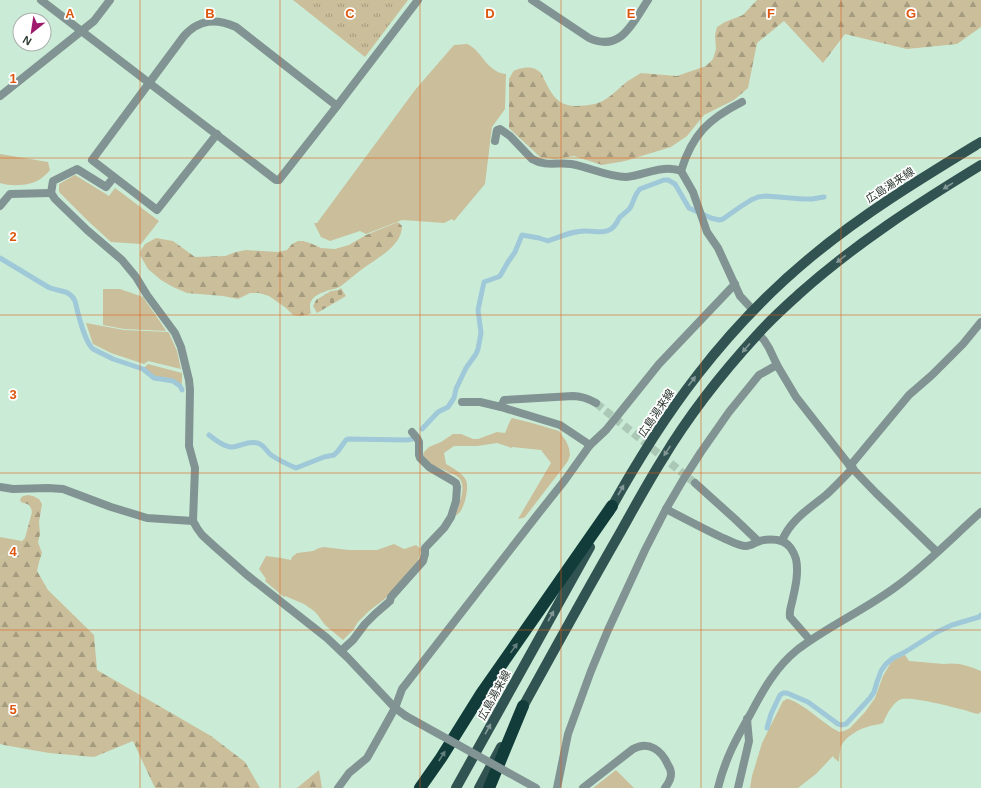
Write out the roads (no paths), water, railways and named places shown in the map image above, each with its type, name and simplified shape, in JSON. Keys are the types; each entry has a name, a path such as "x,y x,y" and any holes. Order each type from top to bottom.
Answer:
{"highway":[{"path":"420,788 441,758 481,694 612,506"},
{"path":"489,788 523,706"}],"main road":[{"name":"広島湯来線","path":"456,788 642,454 676,403 712,355 753,310 793,273 847,229 900,192 981,142"},
{"path":"479,788 601,566 663,458 699,404 758,334 820,276 881,229 981,165"}],"street":[{"path":"41,0 276,180 279,180 418,0"},
{"path":"0,96 94,21 110,0"},
{"path":"534,0 589,38 599,42 605,42 615,41 623,35 648,0"},
{"path":"217,134 158,210 92,160 149,82 189,31 207,22 221,22 236,27 337,106"},
{"path":"742,102 728,109 709,122 702,129 685,157 681,171 693,192 707,232 718,248 740,296 753,310"},
{"path":"495,141 498,130 500,129 510,136 532,159 536,161 546,164 571,164 624,177 659,170 672,169 681,171"},
{"path":"114,177 106,187 77,168 53,181 51,193 55,200 122,260 136,277 175,333 182,347 190,390 189,446 195,468 193,521 197,528 202,535 247,575 327,638 395,708 406,716 536,788"},
{"path":"0,206 10,194 51,193"},
{"path":"338,788 345,778 366,758 395,708 402,689 565,480 590,445 606,430 659,364 735,284"},
{"path":"782,541 787,530 798,518 827,494 852,467 909,394 932,375 981,322"},
{"path":"758,334 764,340 796,397 852,467 876,494 937,552"},
{"path":"557,788 568,734 591,671 645,550 666,509 701,452 729,412 760,375 777,365"},
{"path":"501,407 504,400 573,396 586,398 596,403"},
{"path":"462,402 480,402 560,425 590,445"},
{"path":"341,651 353,640 365,624 390,601 391,597 423,561 425,548 444,528 451,517 455,506 457,491 456,483 429,466 420,458 419,442 412,432"},
{"path":"695,483 758,541"},
{"path":"0,487 13,489 63,489 111,507 147,518 193,521"},
{"path":"666,509 739,545 754,545 758,541 764,540 782,541 786,543 794,554 796,565 795,585 789,613 790,617 810,640"},
{"path":"718,788 722,770 747,719 770,680 783,663 810,640 884,596 912,575 981,512"},
{"path":"738,788 749,741 747,719"},
{"path":"583,788 633,749 643,746 651,747 661,753 666,759 671,774 670,780 665,788"}],"waterway":[{"path":"422,429 438,412 448,407 454,398 456,389 466,368 478,349 481,333 478,310 484,282 500,276 515,252 522,235 548,241 567,234 582,231 608,231 614,226 620,217 628,211 640,189 664,180 668,180 675,184 689,208 719,220 758,197 766,196 803,199 824,197"},
{"path":"0,258 48,287 70,294 75,301 84,333 93,349 113,359 143,369 154,378 173,381 180,386 182,390"},
{"path":"209,435 222,444 230,447 254,442 263,446 271,455 296,468 324,457 334,455 348,439 412,439"},
{"path":"767,728 771,714 780,695 783,693 787,693 808,702 838,724 846,724 870,698 874,692 881,671 893,658 937,632 981,615"}],"tunnel":[{"path":"596,403 695,483"}]}
